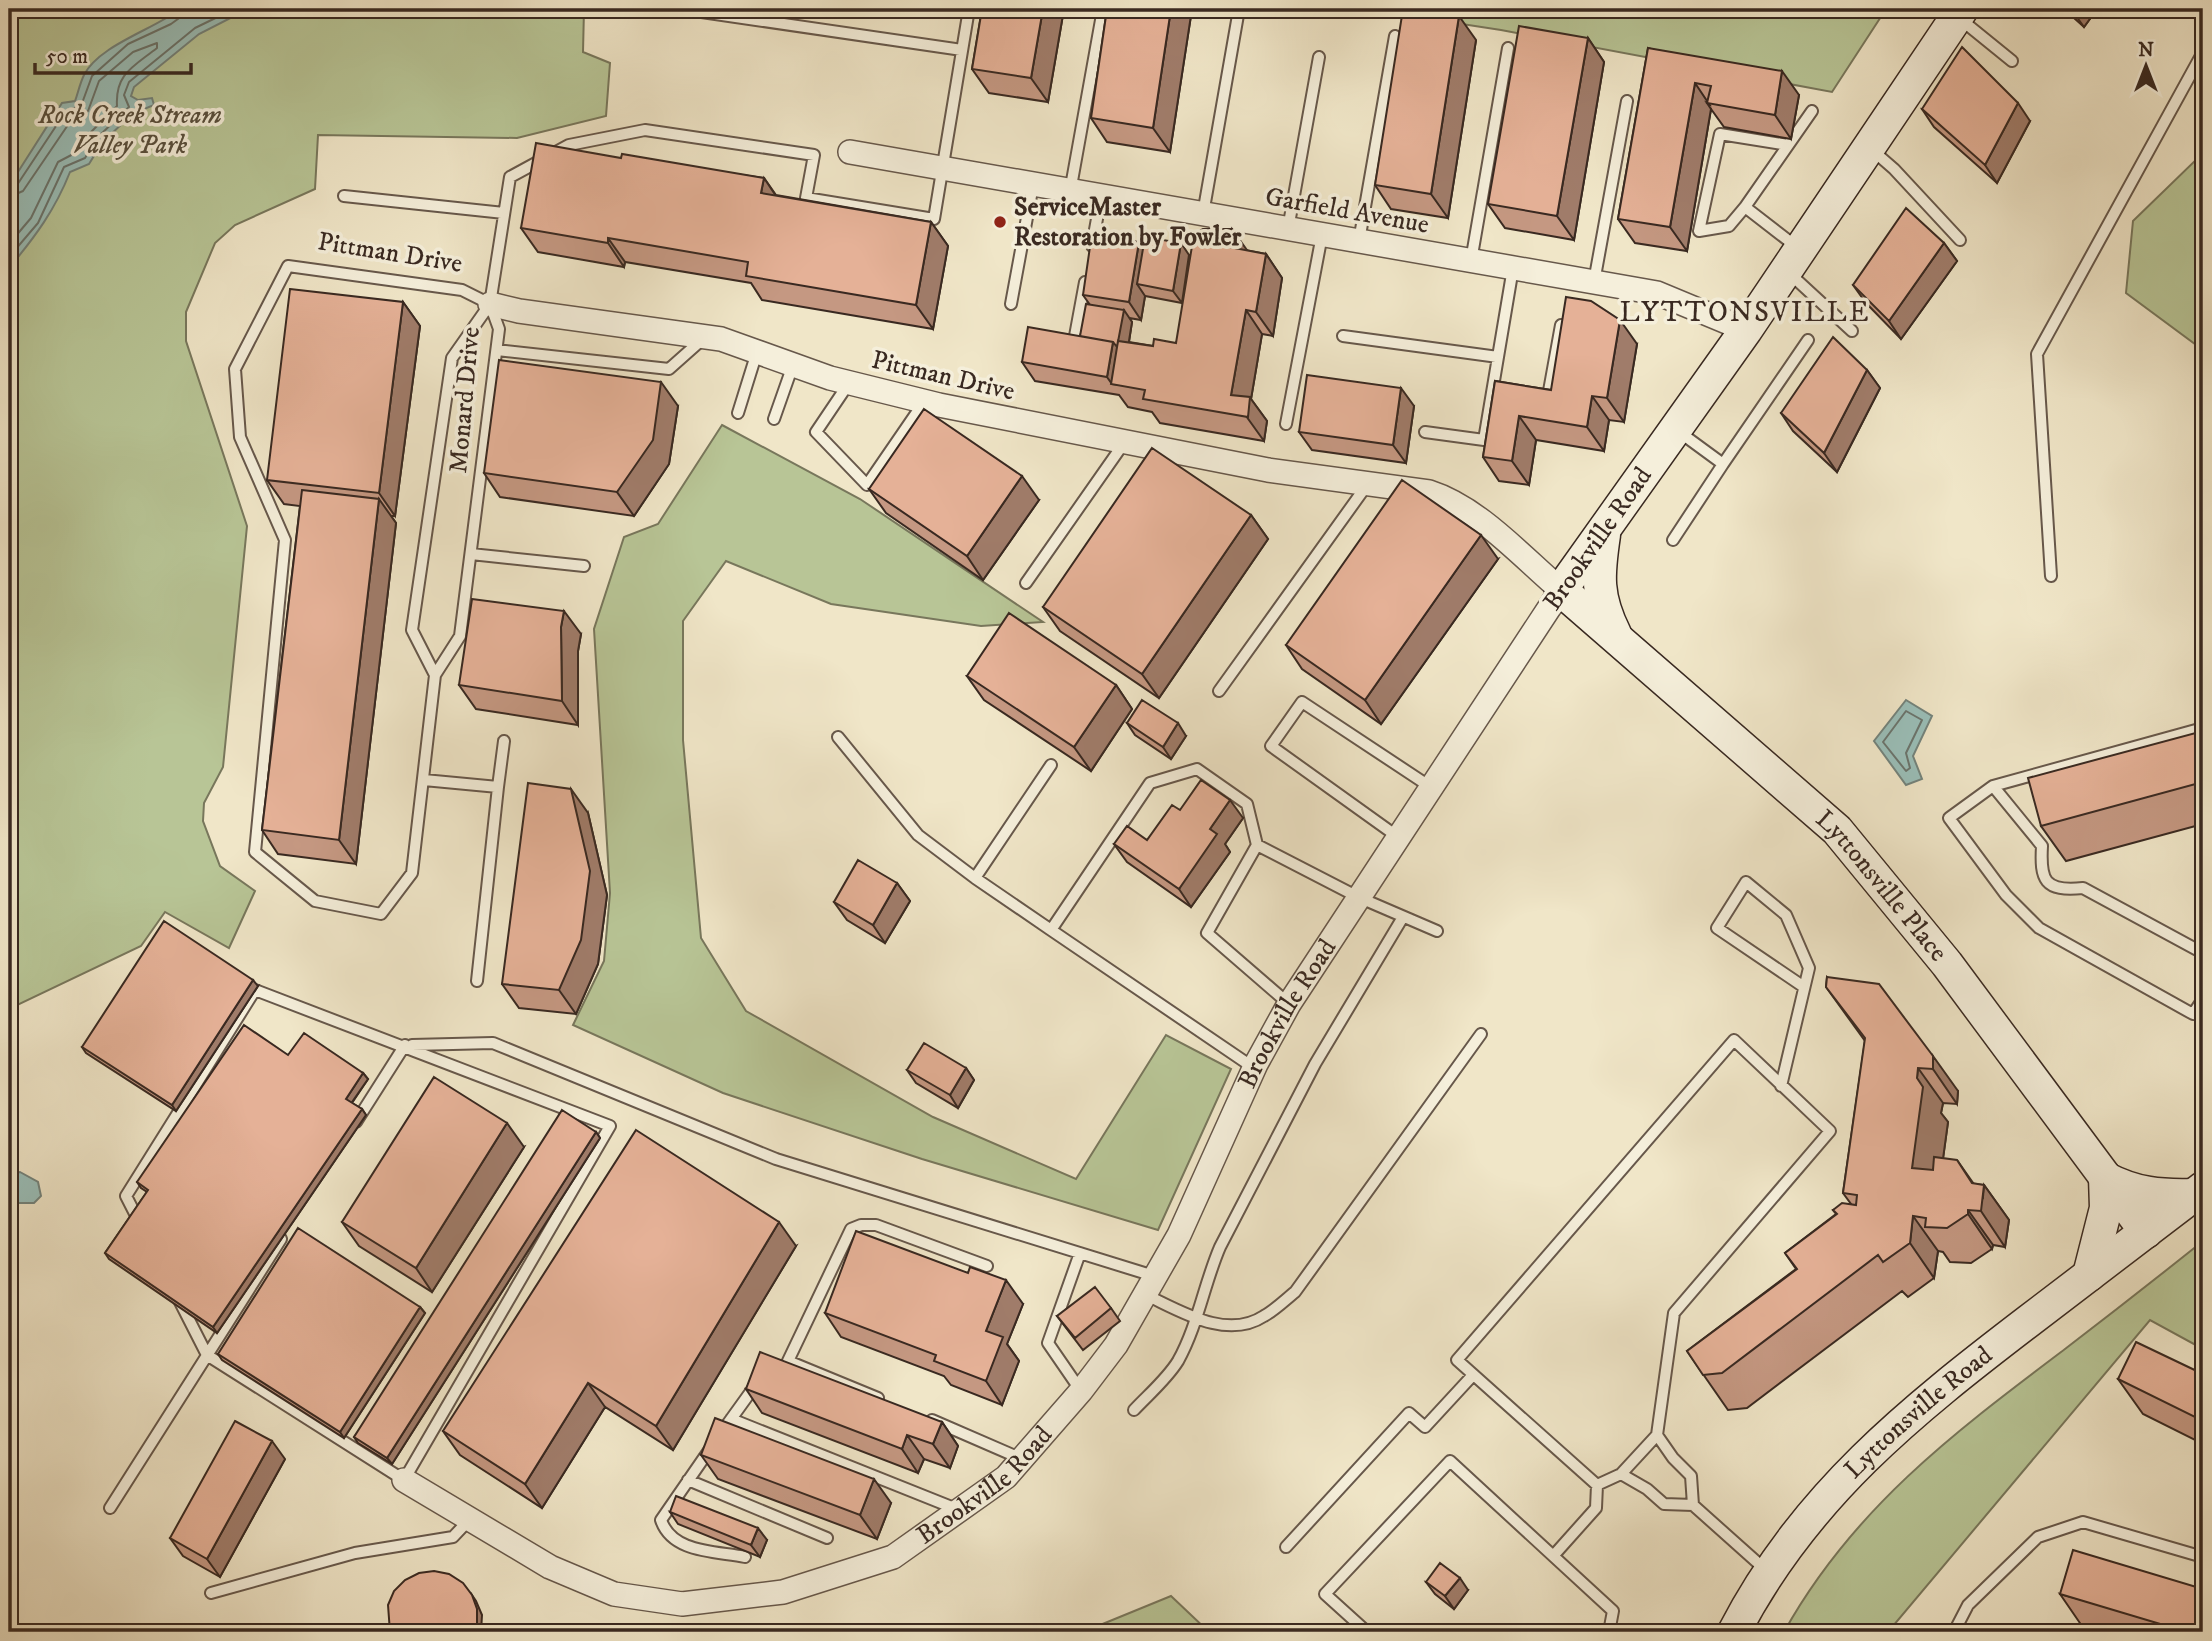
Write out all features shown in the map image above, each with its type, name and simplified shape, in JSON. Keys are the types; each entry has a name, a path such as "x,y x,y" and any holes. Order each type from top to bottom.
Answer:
{"street":[{"name":"Brookville Road","path":"404,1480 550,1567 614,1594 682,1604 783,1592 893,1557 1006,1477 1081,1391 1116,1345 1180,1235 1254,1068 1289,1004 1358,897 1561,590 1746,330 1959,12"},
{"name":"Garfield Avenue","path":"850,152 1514,268 1569,284 1594,282 1657,293 1746,330"},
{"name":"Pittman Drive","path":"490,304 519,311 705,337 849,383 924,402 1124,443 1268,470 1410,487 1445,497 1471,514 1561,590"},
{"path":"1605,529 1598,575 1601,606 1617,638"},
{"name":"Lyttonsville Place","path":"1561,590 1857,852 1914,923 2146,1232"},
{"path":"2090,1275 2103,1228 2105,1177 2130,1191 2155,1196 2199,1192"},
{"name":"Lyttonsville Road","path":"1734,1632 1791,1537 1837,1485 1927,1399 2199,1192"}],"lane":[{"path":"681,9 962,50"},
{"path":"490,304 510,177 569,145 645,130 814,155 806,198 934,219 969,9"},
{"path":"1070,192 1103,9"},
{"path":"1959,12 2012,61"},
{"path":"1203,214 1238,15"},
{"path":"1359,241 1395,36"},
{"path":"1471,261 1508,48"},
{"path":"2051,576 2037,354 2203,52"},
{"path":"1288,229 1319,57"},
{"path":"1594,282 1627,101"},
{"path":"1788,145 1720,134 1699,231 1729,226 1745,207 1812,111"},
{"path":"1869,147 1894,169 1960,240"},
{"path":"1011,304 1033,185"},
{"path":"344,196 505,213"},
{"path":"1089,260 1101,197"},
{"path":"1745,207 1852,331"},
{"path":"1286,424 1322,235"},
{"name":"Pittman Drive","path":"381,914 315,901 255,852 285,540 240,437 235,369 288,266 462,289 490,304"},
{"path":"1426,432 1483,440 1514,268"},
{"path":"1075,336 1087,273"},
{"name":"Monard Drive","path":"381,914 412,873 435,675 460,636 499,329 490,304"},
{"name":"Monard Drive","path":"435,675 412,630 452,358 490,304"},
{"path":"1549,391 1563,316"},
{"path":"1343,336 1498,357"},
{"path":"497,350 669,369 705,337"},
{"path":"1673,540 1808,340"},
{"path":"738,413 757,352"},
{"path":"774,419 793,365"},
{"path":"849,383 816,432 867,485 924,402"},
{"path":"1676,429 1723,464"},
{"path":"1026,583 1124,443"},
{"path":"1219,691 1368,482"},
{"path":"471,554 584,566"},
{"path":"1398,837 1271,746 1302,702 1432,788"},
{"path":"2203,728 1993,786 1949,818 2006,895 2039,928 2193,1014 2203,999"},
{"path":"838,737 918,835 975,878 1254,1068"},
{"path":"477,981 504,741"},
{"path":"975,878 1051,765"},
{"path":"1051,930 1150,783 1196,769 1247,804 1257,845 1207,933 1289,1004"},
{"path":"424,780 498,788"},
{"path":"1993,786 2042,846 2041,874 2049,884 2065,890 2083,888 2203,953"},
{"path":"1257,845 1358,897 1437,931"},
{"path":"1781,1086 1809,968 1786,915 1746,882 1717,928 1804,988"},
{"path":"1134,1410 1177,1363 1197,1320 1208,1275 1220,1247 1315,1064 1403,917"},
{"path":"255,989 405,1045 610,1126 404,1480 207,1354 126,1196 255,989"},
{"path":"405,1045 493,1043 776,1159 1080,1253 1149,1285 1197,1320 1228,1326 1262,1318 1294,1292 1481,1034"},
{"path":"1734,1040 1830,1131 1674,1313 1657,1434 1621,1474 1597,1485 1457,1360 1734,1040"},
{"path":"346,1137 405,1045"},
{"path":"887,1402 783,1362 851,1229 861,1225 876,1225 987,1266"},
{"path":"110,1507 288,1228"},
{"path":"1080,1253 1048,1343 1081,1391"},
{"path":"1286,1547 1409,1413 1426,1427 1473,1375"},
{"path":"744,1557 681,1546 665,1531 661,1520 762,1376"},
{"path":"305,1417 312,1406"},
{"path":"924,1417 1022,1460"},
{"path":"731,1419 960,1510"},
{"path":"1657,1434 1673,1458 1691,1476 1693,1506"},
{"path":"1367,1632 1325,1594 1450,1461 1613,1611 1609,1632"},
{"path":"1621,1474 1647,1489 1664,1504 1693,1506 1768,1572"},
{"path":"688,1480 827,1538"},
{"path":"1554,1555 1596,1507 1597,1485"},
{"path":"211,1593 355,1553 453,1537 470,1519"},
{"path":"1954,1632 1968,1605 2038,1537 2083,1522 2203,1558"}],"green space":[{"name":"Rock Creek Stream Valley Park","path":"9,9 584,9 583,52 610,63 606,116 517,138 318,135 315,189 235,225 215,243 186,312 186,341 247,526 223,767 204,803 203,821 220,866 255,891 229,948 165,912 141,946 9,1009"},
{"path":"1364,9 1886,9 1832,92 1501,30"},
{"path":"2203,153 2203,350 2126,293 2133,221"},
{"path":"722,425 860,499 1043,622 981,626 831,604 726,561 683,621 683,740 701,938 746,1011 933,1117 1076,1179 1166,1035 1231,1069 1158,1230 922,1159 723,1093 573,1025 604,961 610,893 594,629 624,537 658,524"},
{"path":"2203,1241 2203,1349 2150,1320 1888,1632 1784,1632 1811,1588 1842,1547 1909,1475 1984,1411"},
{"path":"1171,1596 1209,1632 1083,1632"}],"water":[{"path":"180,9 248,9 199,34 134,87 131,96 138,100 152,98 154,105 132,114 102,143 89,164 70,172 44,223 9,268 9,186 62,103 75,101 84,75 91,64 102,55"},
{"path":"1906,700 1932,716 1913,756 1922,779 1906,785 1874,741"},
{"path":"20,1172 38,1182 41,1196 34,1203 17,1203 9,1195 9,1174"}],"building":[{"path":"982,9 1043,9 1031,78 972,69"},
{"path":"1107,9 1171,9 1153,128 1091,118"},
{"path":"1403,9 1459,16 1431,194 1375,185"},
{"path":"1519,26 1588,38 1557,216 1488,204"},
{"path":"1962,47 2018,103 1985,165 1922,109"},
{"path":"1648,48 1782,71 1775,115 1707,103 1711,86 1695,83 1670,227 1618,219"},
{"path":"536,143 621,158 622,154 764,178 761,193 931,222 916,305 746,276 748,262 608,238 608,243 521,228"},
{"path":"1906,208 1944,243 1889,321 1853,285"},
{"path":"1203,229 1232,229 1229,247 1266,254 1256,312 1246,310 1231,395 1250,397 1248,417 1143,399 1145,390 1111,384 1118,341 1153,346 1154,339 1176,343 1194,234"},
{"path":"1092,233 1139,242 1129,302 1083,295"},
{"path":"1145,237 1181,243 1173,291 1137,284"},
{"path":"290,289 403,302 379,493 267,480"},
{"path":"1566,297 1591,301 1620,320 1607,398 1592,396 1587,427 1519,416 1512,461 1483,457 1495,381 1551,390"},
{"path":"1086,304 1124,310 1117,347 1113,342 1080,336"},
{"path":"1028,327 1113,342 1107,377 1022,362"},
{"path":"1833,337 1867,370 1824,453 1781,413"},
{"path":"499,360 661,382 653,440 617,492 484,473"},
{"path":"1307,375 1401,388 1393,445 1299,432"},
{"path":"924,409 1022,476 967,556 869,489"},
{"path":"1152,448 1251,515 1142,674 1043,607"},
{"path":"1402,480 1481,535 1365,700 1286,645"},
{"path":"302,490 379,499 339,840 262,830"},
{"path":"472,599 564,611 561,627 562,701 459,685"},
{"path":"1009,613 1116,685 1074,747 967,676"},
{"path":"1142,700 1178,723 1163,747 1127,723"},
{"path":"2203,731 2203,782 2041,826 2028,778"},
{"path":"1201,780 1230,800 1210,829 1217,834 1179,889 1114,844 1127,826 1147,840 1172,805 1180,810"},
{"path":"528,783 571,789 590,871 581,940 559,990 502,984"},
{"path":"858,860 897,883 873,925 834,902"},
{"path":"164,921 253,980 172,1105 82,1047"},
{"path":"1827,977 1879,984 1933,1056 1933,1069 1918,1068 1917,1078 1923,1087 1912,1168 1933,1170 1934,1157 1957,1160 1972,1183 1984,1185 1981,1211 1968,1210 1968,1214 1947,1228 1925,1227 1926,1218 1913,1216 1910,1243 1883,1262 1878,1255 1722,1373 1703,1375 1687,1351 1797,1269 1785,1253 1837,1214 1833,1210 1842,1203 1856,1205 1857,1195 1843,1193 1865,1038 1826,987"},
{"path":"244,1025 288,1055 304,1033 363,1073 346,1099 362,1109 213,1327 105,1253 148,1190 137,1182"},
{"path":"924,1043 966,1068 950,1095 907,1070"},
{"path":"434,1077 507,1123 416,1268 342,1222"},
{"path":"562,1110 596,1132 387,1458 354,1437"},
{"path":"636,1130 779,1222 656,1426 588,1383 525,1484 443,1431"},
{"path":"298,1228 420,1307 340,1432 218,1354"},
{"path":"856,1231 968,1273 970,1267 1006,1280 986,1331 1003,1337 986,1381 934,1361 936,1355 825,1313"},
{"path":"1095,1287 1111,1308 1075,1338 1057,1316"},
{"path":"2136,1342 2203,1374 2203,1421 2118,1379"},
{"path":"760,1352 942,1422 933,1444 907,1435 902,1449 746,1389"},
{"path":"715,1418 874,1479 860,1515 701,1455"},
{"path":"235,1421 272,1441 207,1559 170,1538"},
{"path":"676,1496 758,1528 751,1545 670,1512"},
{"path":"2073,1550 2203,1589 2203,1632 2187,1632 2060,1594"},
{"path":"1440,1563 1460,1578 1445,1596 1426,1582"},
{"path":"434,1571 449,1574 463,1583 472,1595 477,1609 474,1632 390,1632 388,1605 394,1591 405,1580 419,1573"}],"place":[{"name":"ServiceMaster Restoration by Fowler","path":"1000,222"}],"district":[{"name":"LYTTONSVILLE","path":"1745,312"}]}
